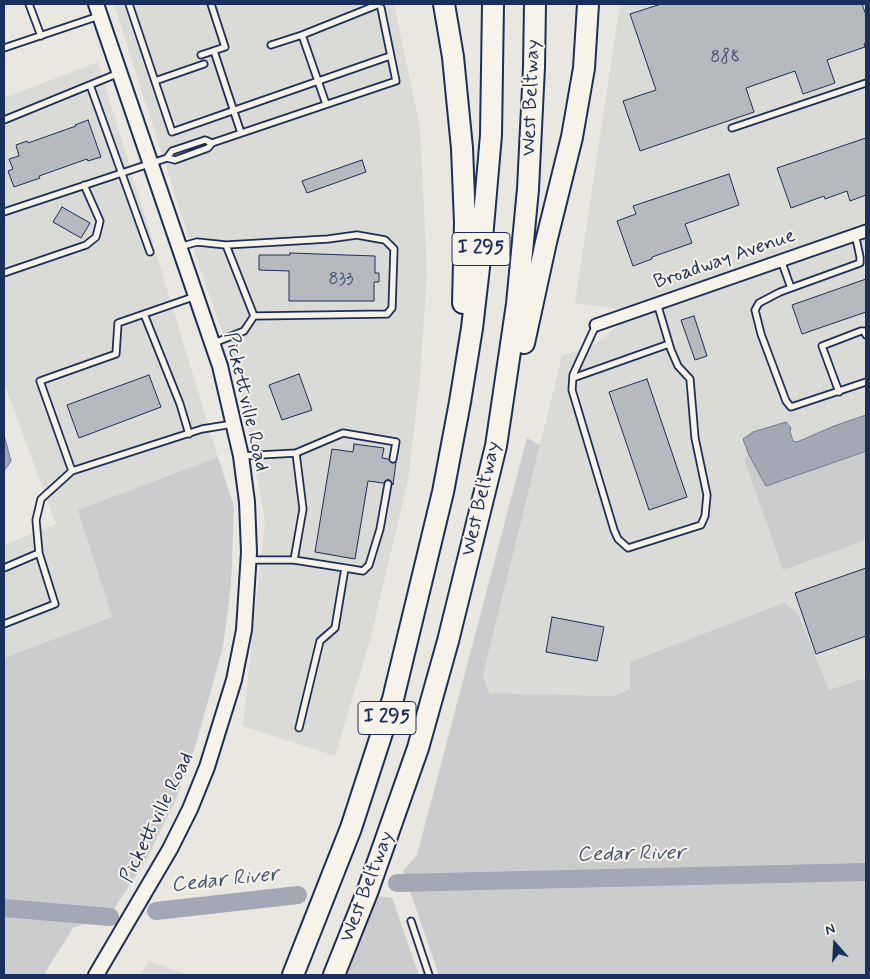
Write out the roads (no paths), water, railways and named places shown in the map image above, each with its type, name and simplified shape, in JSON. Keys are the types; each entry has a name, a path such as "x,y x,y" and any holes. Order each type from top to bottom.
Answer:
{"highway":[{"path":"443,492 447,428 457,372 463,303 465,223 459,112 453,57 444,4"},
{"name":"West Beltway","path":"293,975 351,828 388,717 443,492 462,393 481,250 491,135 493,4"},
{"name":"West Beltway","path":"334,975 368,890 418,748 448,641 496,446 517,304 528,189 534,68 534,4"},
{"path":"496,446 514,388 546,242 572,136 584,68 588,4"}],"street":[{"name":"Pickettville Road","path":"96,975 170,849 208,767 234,680 244,630 248,560 246,502 241,456 220,366 98,10"},
{"name":"Broadway Avenue","path":"596,325 861,232"}],"lane":[{"path":"29,4 41,36"},
{"path":"128,4 172,132 390,56"},
{"path":"201,55 225,47 211,4"},
{"path":"4,212 167,158 172,151 205,140 212,143 396,81 380,5 271,45"},
{"path":"4,48 41,36 98,10"},
{"path":"302,35 326,104"},
{"path":"214,51 242,133"},
{"path":"155,81 204,64"},
{"path":"4,120 119,73"},
{"path":"732,128 866,83"},
{"path":"90,85 150,252"},
{"path":"4,272 86,245 96,237 100,221 84,185"},
{"path":"861,232 860,262 791,288 759,303 755,310 786,401 791,406 866,382"},
{"path":"179,247 197,242 226,245 328,239 357,235 385,240 394,249 392,308 387,314 254,316"},
{"path":"226,245 254,316"},
{"path":"780,260 791,288"},
{"path":"72,471 40,381 116,354 118,323 196,296"},
{"path":"596,325 573,378 572,390 614,530 622,544 628,548 701,525 705,516 707,495 696,438 690,379 678,366 669,344 657,303"},
{"path":"144,314 180,404 189,434"},
{"path":"212,343 244,331 254,316"},
{"path":"839,392 822,346 861,331 864,331 866,335"},
{"path":"573,378 669,344"},
{"path":"4,624 55,604 39,553 36,520 41,499 72,471 202,430 234,424"},
{"path":"241,456 296,452 343,433 396,442 393,459"},
{"path":"294,560 303,509 296,452"},
{"path":"248,560 294,560 363,571 369,565 380,529 388,484"},
{"path":"4,568 39,553"},
{"path":"299,728 320,641 335,628 344,568"},
{"path":"411,921 429,975"}],"waterway":[{"name":"Cedar River","path":"397,883 866,872"},
{"name":"Cedar River","path":"156,911 298,895"},
{"path":"4,908 110,917"}]}
